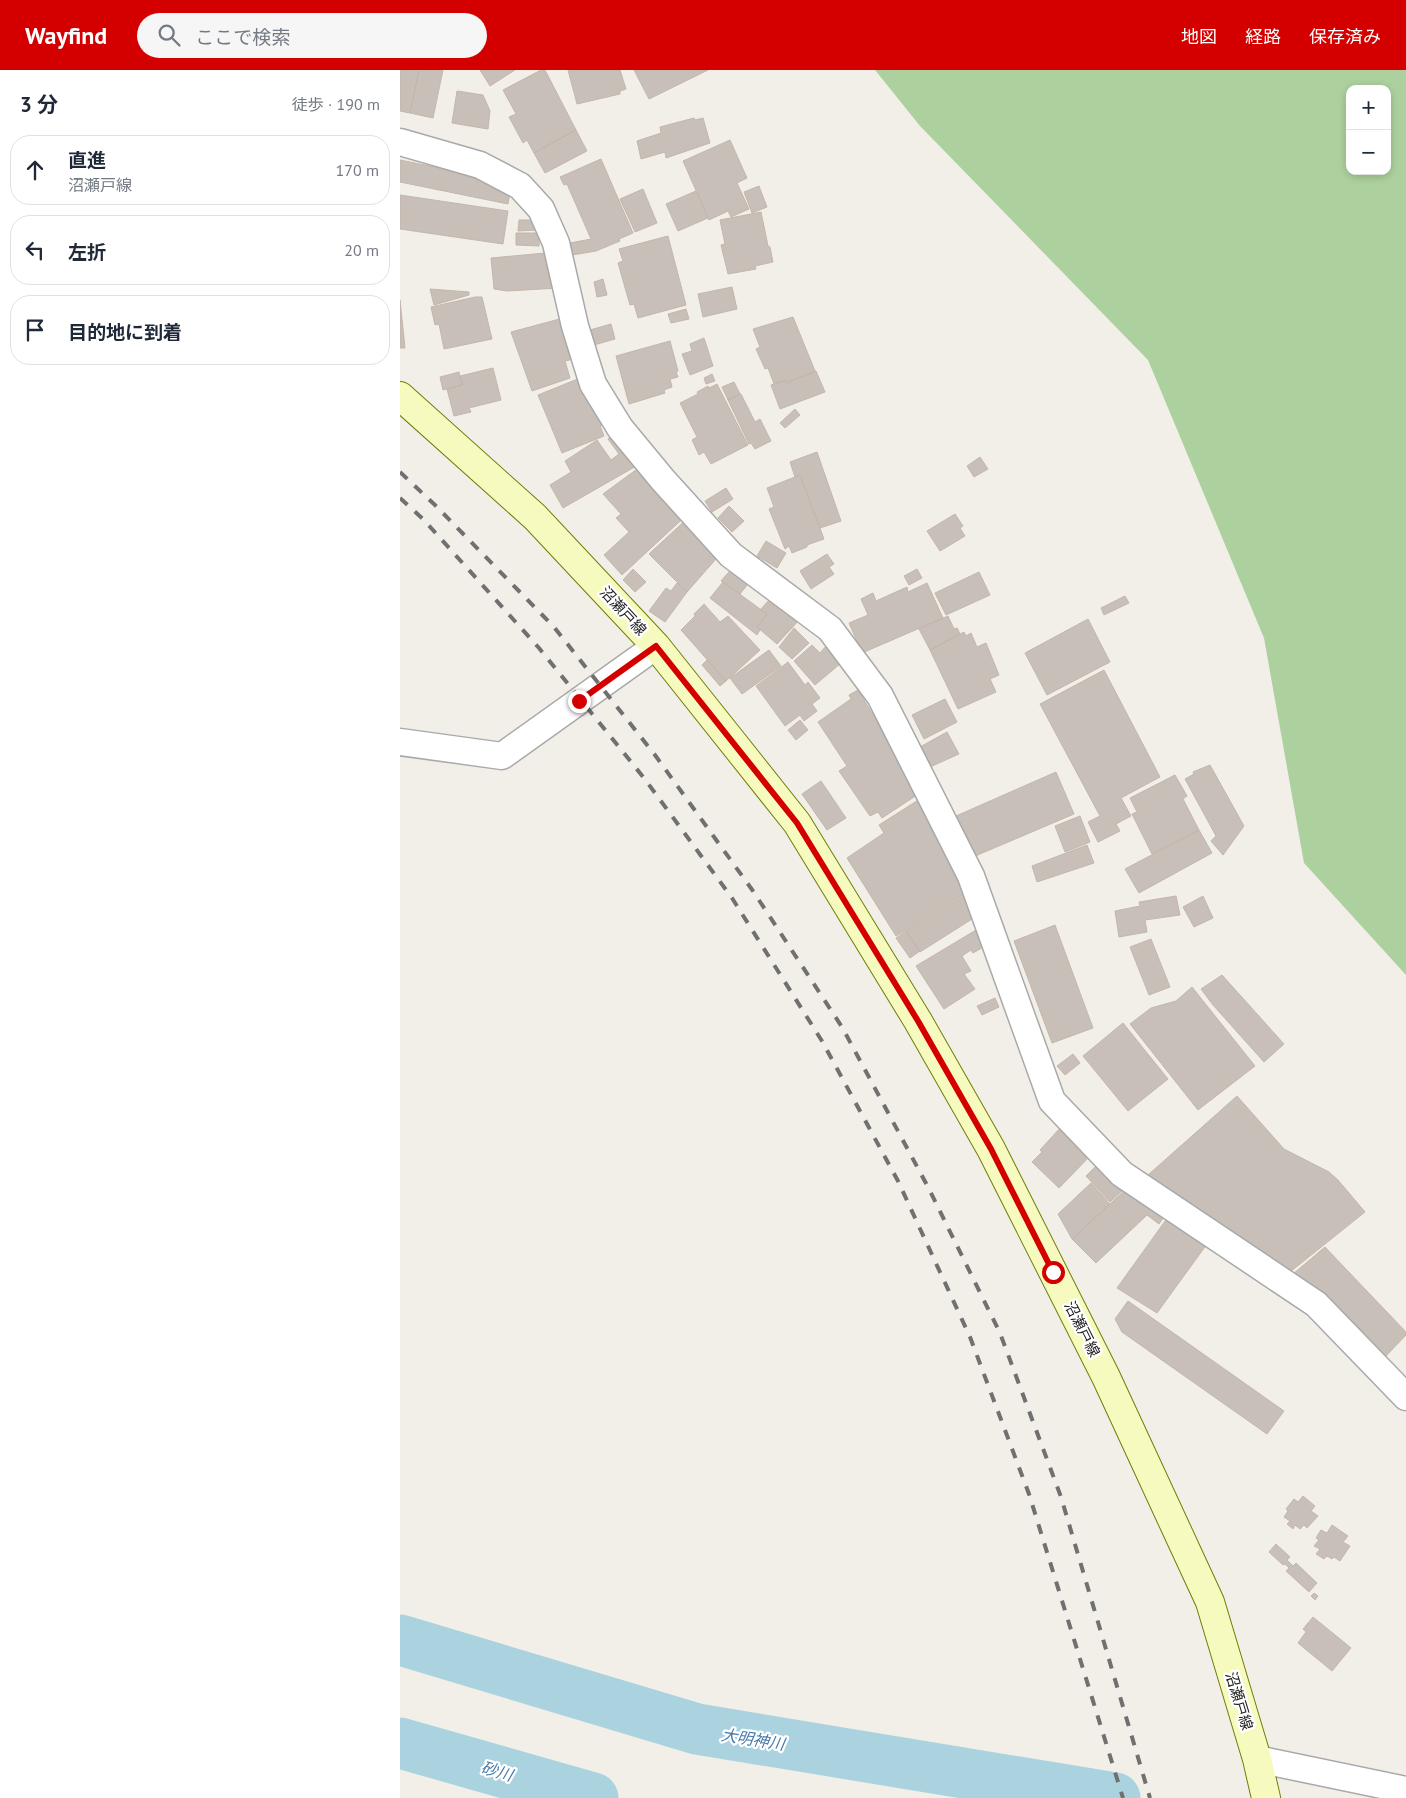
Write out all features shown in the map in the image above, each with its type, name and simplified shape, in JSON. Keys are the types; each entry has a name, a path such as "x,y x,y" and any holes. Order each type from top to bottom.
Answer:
{"main road":[{"name":"沼瀬戸線","path":"400,396 535,517 656,646 797,823 918,1021 991,1149 1106,1377 1210,1602 1266,1795"}],"street":[{"path":"400,142 480,165 520,186 541,209 556,243 575,326 593,384 620,428 663,480 730,555 830,629 880,696 971,876 1052,1101 1122,1174 1316,1304 1406,1397"},
{"path":"400,742 502,756 656,646"},
{"path":"1257,1759 1406,1790"}],"green space":[{"path":"875,70 1406,70 1406,975 1304,863 1264,638 1148,360 920,126"}],"building":[{"path":"400,70 419,70 410,113 400,111"},
{"path":"419,70 443,70 433,118 410,113"},
{"path":"480,70 515,70 490,86"},
{"path":"541,70 545,70 576,130 534,153 527,140 523,143 509,117 516,114 503,90"},
{"path":"568,70 620,70 626,89 620,91 620,94 577,104"},
{"path":"634,70 708,70 649,99"},
{"path":"457,91 483,95 490,111 488,129 452,123"},
{"path":"694,118 695,120 703,118 710,143 666,158 665,152 641,159 637,141 661,133 660,127"},
{"path":"576,130 587,151 545,173 534,153"},
{"path":"730,140 747,178 737,183 749,209 731,217 728,211 709,220 683,161"},
{"path":"601,159 633,233 619,239 620,241 596,251 572,255 570,243 591,239 567,184 564,185 560,177"},
{"path":"400,160 512,183 508,204 400,182"},
{"path":"759,186 767,207 752,213 744,192"},
{"path":"643,189 657,223 635,232 620,199"},
{"path":"696,191 708,218 678,231 666,204"},
{"path":"400,195 508,211 503,244 400,229"},
{"path":"761,212 773,262 755,266 756,269 728,274 721,245 725,244 720,220"},
{"path":"519,220 537,220 538,230 518,231"},
{"path":"516,233 539,233 539,246 516,245"},
{"path":"668,236 686,305 638,318 634,304 630,305 618,263 623,261 619,249"},
{"path":"545,253 546,259 556,258 559,288 507,291 494,289 491,258"},
{"path":"603,279 607,295 597,297 594,282"},
{"path":"732,287 737,309 703,317 698,294"},
{"path":"430,289 469,292 469,295 434,305"},
{"path":"482,297 492,339 444,349 439,324 435,325 431,307"},
{"path":"400,300 405,348 400,348"},
{"path":"686,309 689,319 671,323 668,314"},
{"path":"567,317 578,358 565,361 570,378 532,391 511,332"},
{"path":"793,317 815,371 786,383 785,380 774,384 768,368 765,369 756,349 760,347 753,329"},
{"path":"611,324 615,339 594,345 590,330"},
{"path":"704,338 713,366 690,375 682,354 692,351 690,344"},
{"path":"670,341 678,371 676,372 678,377 670,379 672,387 664,390 665,393 629,404 616,356"},
{"path":"493,368 501,400 469,408 471,412 454,416 447,389 462,385 460,376"},
{"path":"816,371 825,392 780,409 771,385 785,380 786,383"},
{"path":"459,372 462,385 443,390 440,377"},
{"path":"712,374 715,381 706,384 704,378"},
{"path":"585,376 605,424 600,426 604,436 562,453 538,395"},
{"path":"734,382 740,394 728,400 722,387"},
{"path":"717,384 748,445 711,464 704,452 699,455 692,440 697,437 680,403 698,394 697,392 708,386 709,388"},
{"path":"740,394 755,422 760,419 771,441 755,449 751,443 749,444 728,400"},
{"path":"795,409 800,415 785,428 780,423"},
{"path":"621,431 638,465 563,508 550,485 571,472 565,461 597,440 611,460 619,454 608,439"},
{"path":"817,452 841,521 820,528 800,475 795,477 790,462"},
{"path":"980,457 988,469 974,477 967,466"},
{"path":"648,461 691,511 622,575 604,555 629,532 616,518 621,514 603,494"},
{"path":"800,475 824,539 792,553 789,546 785,549 769,509 774,507 767,488"},
{"path":"726,488 733,499 712,512 705,501"},
{"path":"729,506 744,521 732,532 718,518"},
{"path":"955,514 963,526 960,528 965,536 940,551 927,531"},
{"path":"690,516 723,551 687,592 649,554"},
{"path":"766,541 786,553 777,568 757,556"},
{"path":"827,554 834,564 829,567 834,574 811,589 800,571"},
{"path":"735,565 752,579 740,594 721,581"},
{"path":"633,569 646,582 635,592 623,580"},
{"path":"917,569 922,578 909,585 904,576"},
{"path":"979,572 990,595 946,615 935,593"},
{"path":"723,582 767,614 757,627 760,630 757,635 710,598"},
{"path":"677,583 687,592 665,622 649,611 666,588 671,591"},
{"path":"927,583 943,618 862,653 849,623 868,615 861,599 873,593 876,601 907,587 908,592"},
{"path":"1125,596 1129,603 1104,615 1101,608"},
{"path":"771,598 801,618 777,644 757,627 767,614 760,610"},
{"path":"704,604 720,622 728,616 760,650 726,681 681,630"},
{"path":"948,616 954,629 957,628 960,634 930,650 919,629"},
{"path":"1088,619 1110,662 1047,695 1025,653"},
{"path":"794,628 809,643 792,659 779,647"},
{"path":"964,632 966,636 971,633 977,647 986,643 999,675 990,679 996,692 958,709 930,650"},
{"path":"812,645 820,653 826,646 841,663 815,685 794,661"},
{"path":"769,650 781,666 742,694 730,678"},
{"path":"707,660 726,681 720,686 702,665"},
{"path":"788,662 805,685 808,682 820,698 812,704 817,711 804,721 800,715 785,726 756,686"},
{"path":"1104,670 1160,777 1121,798 1131,816 1116,824 1120,831 1098,842 1088,822 1100,816 1040,704"},
{"path":"858,690 920,793 882,818 878,812 870,816 839,771 847,766 818,722 851,699 849,695"},
{"path":"945,699 957,722 924,739 912,715"},
{"path":"800,720 808,730 796,740 788,730"},
{"path":"947,732 959,754 930,767 920,747"},
{"path":"1210,765 1244,826 1223,855 1211,841 1216,836 1185,779 1194,774 1193,772"},
{"path":"1056,772 1074,814 973,857 956,816"},
{"path":"1175,775 1187,796 1183,799 1199,830 1152,854 1132,814 1137,812 1130,798"},
{"path":"821,781 846,818 827,830 802,794"},
{"path":"923,797 966,893 896,936 847,858 884,833 879,825"},
{"path":"1080,816 1090,842 1065,852 1055,826"},
{"path":"1199,830 1212,853 1139,893 1125,869"},
{"path":"1087,845 1094,863 1037,882 1032,866"},
{"path":"965,895 972,919 920,952 906,931"},
{"path":"1176,896 1180,915 1145,920 1147,932 1119,937 1115,911 1140,906 1139,902"},
{"path":"1203,896 1213,918 1194,927 1183,907"},
{"path":"1055,925 1093,1028 1052,1043 1014,941"},
{"path":"976,930 985,946 973,953 971,950 962,956 971,971 964,974 975,989 944,1009 916,966"},
{"path":"906,931 920,951 910,958 896,938"},
{"path":"1151,939 1170,987 1149,995 1130,947"},
{"path":"1222,975 1284,1044 1264,1062 1201,989"},
{"path":"1192,987 1255,1066 1198,1110 1130,1024 1151,1008 1176,1001"},
{"path":"995,998 999,1007 982,1015 977,1006"},
{"path":"1123,1023 1168,1079 1128,1111 1083,1056"},
{"path":"1073,1054 1080,1063 1065,1075 1057,1066"},
{"path":"1237,1096 1284,1149 1329,1172 1365,1212 1290,1272 1170,1196 1148,1175"},
{"path":"1061,1127 1092,1154 1059,1188 1032,1162"},
{"path":"1100,1162 1125,1188 1110,1202 1086,1176"},
{"path":"1091,1183 1110,1204 1072,1239 1058,1214"},
{"path":"1126,1189 1146,1202 1144,1205 1150,1209 1152,1207 1165,1215 1159,1224 1147,1215 1096,1263 1072,1239"},
{"path":"1168,1217 1207,1244 1157,1313 1117,1288"},
{"path":"1325,1247 1406,1332 1406,1335 1385,1357 1293,1274"},
{"path":"1128,1301 1284,1411 1267,1434 1122,1332 1115,1319"},
{"path":"1303,1496 1315,1506 1311,1511 1318,1516 1307,1528 1304,1525 1300,1529 1295,1525 1293,1529 1287,1524 1290,1521 1284,1517 1288,1511 1286,1509 1294,1499 1298,1502"},
{"path":"1332,1525 1348,1536 1343,1542 1350,1546 1340,1561 1334,1557 1332,1559 1327,1556 1324,1559 1316,1554 1320,1549 1314,1546 1319,1540 1316,1538 1321,1530 1327,1533"},
{"path":"1276,1544 1290,1557 1287,1560 1293,1566 1296,1563 1317,1583 1309,1592 1286,1571 1289,1568 1285,1564 1283,1565 1269,1552"},
{"path":"1314,1593 1318,1596 1315,1600 1311,1596"},
{"path":"1313,1617 1351,1648 1332,1671 1298,1643 1306,1632 1303,1629"}],"waterway":[{"name":"大明神川","path":"400,1640 697,1729 1115,1798"},
{"name":"砂川","path":"400,1743 593,1798"}],"railway":[{"path":"400,472 435,505 554,627 655,755 753,891 842,1027 928,1187 1000,1333 1061,1497 1150,1798"},
{"path":"400,498 423,519 539,648 644,778 732,898 822,1041 898,1181 970,1337 1029,1494 1123,1798"}],"route":[{"path":"579,701 656,646 797,823 918,1021 991,1149 1053,1272"}]}
